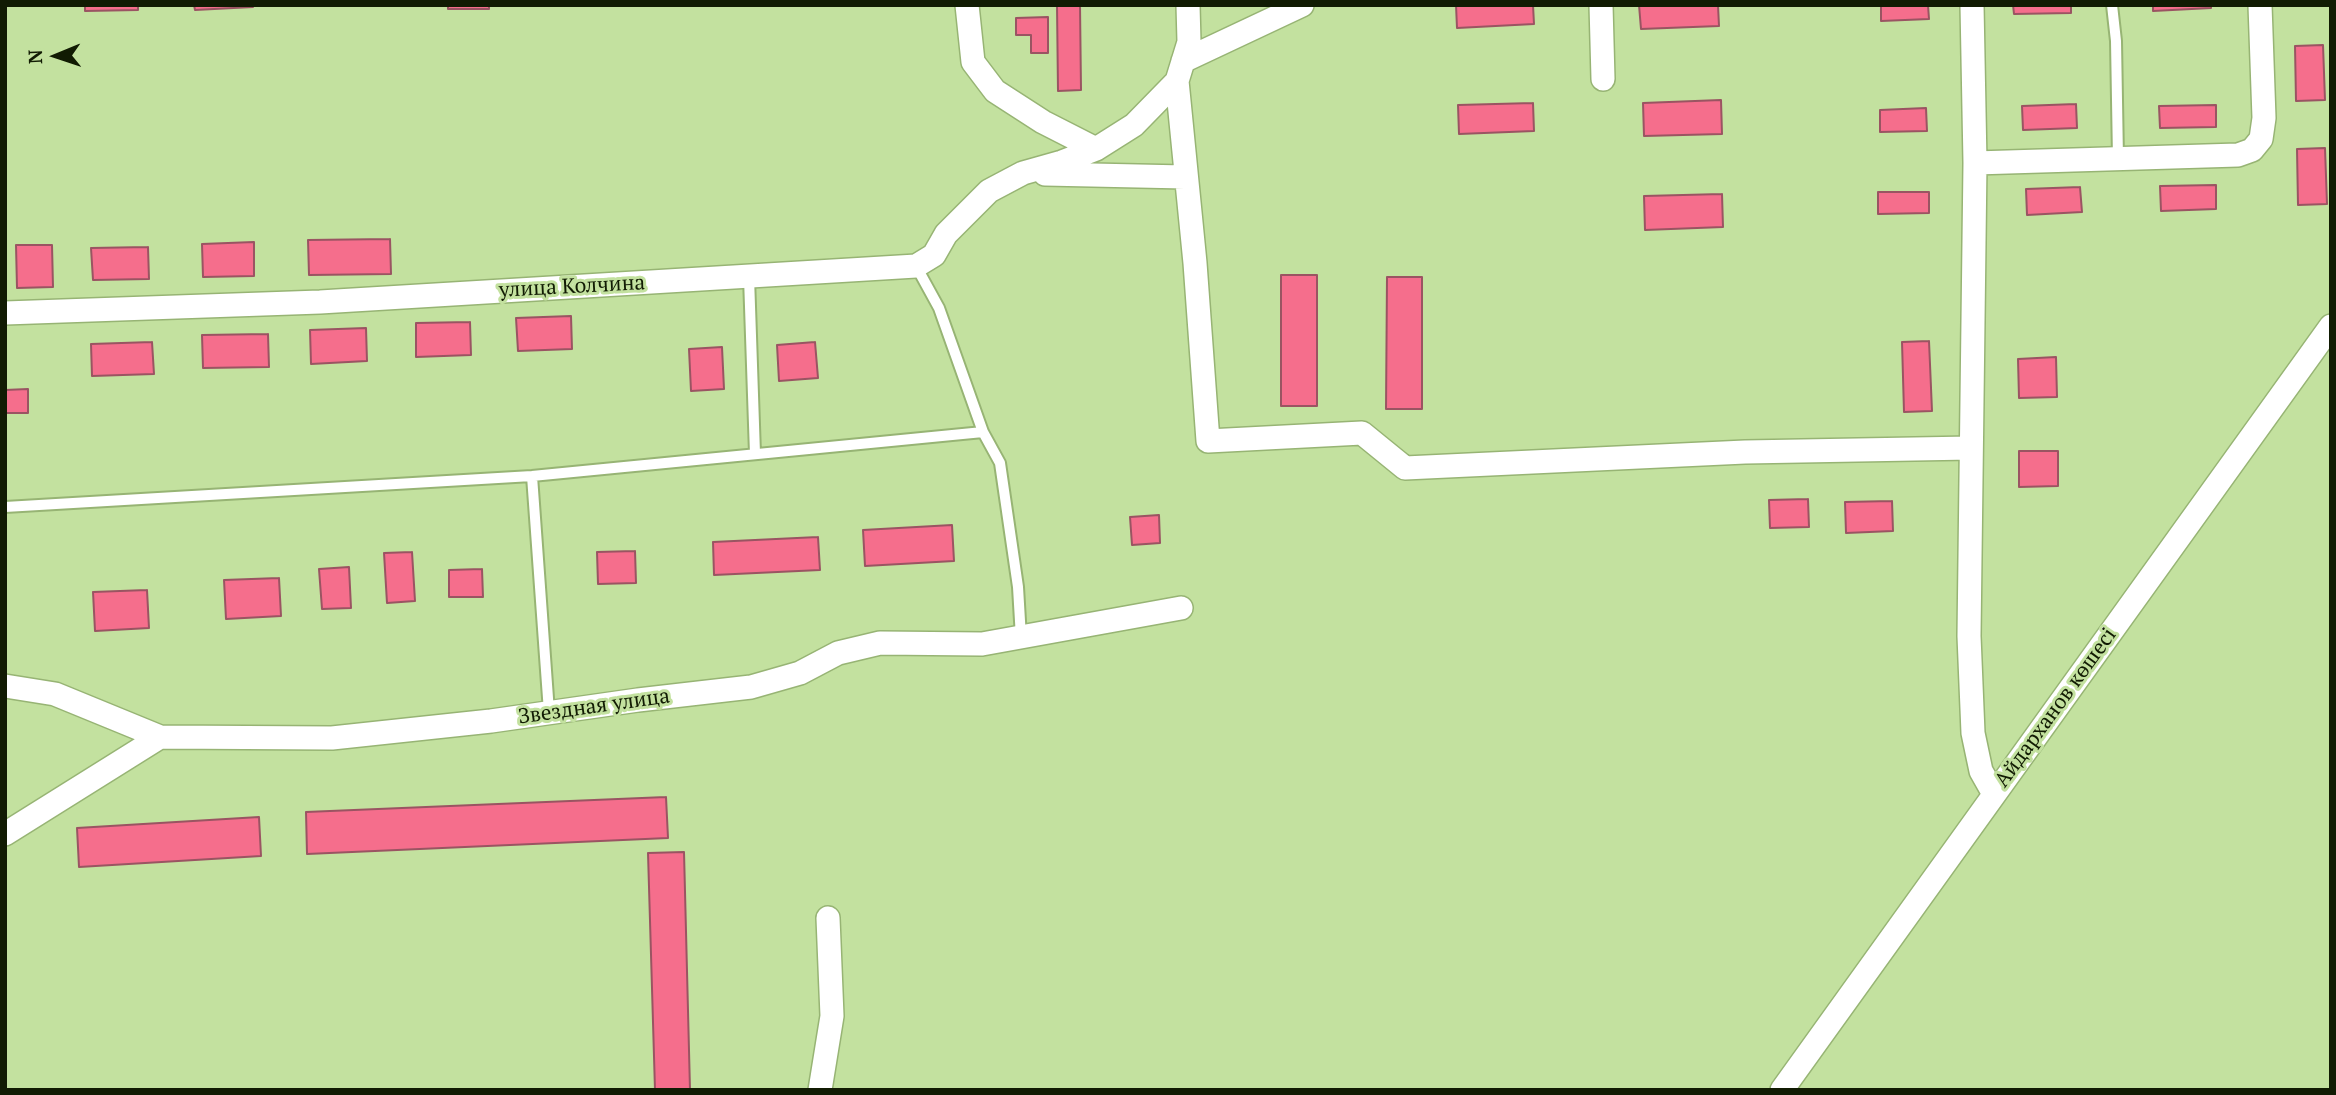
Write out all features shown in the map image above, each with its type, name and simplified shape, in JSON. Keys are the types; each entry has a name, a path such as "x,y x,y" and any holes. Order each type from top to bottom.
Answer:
{"street":[{"path":"967,5 973,62 995,92 1043,122 1096,149"},
{"path":"1188,5 1189,42 1180,71 1185,177 1195,263 1208,441 1362,433 1405,468 1745,452 1971,447"},
{"path":"916,266 934,256 946,234 989,191 1023,173 1062,163 1096,149 1134,125 1180,71 1302,5"},
{"path":"1601,5 1603,79"},
{"path":"1972,5 1975,163 1969,636 1973,733 1981,771 1994,794"},
{"path":"1975,163 2238,155 2252,150 2261,139 2264,118 2260,5"},
{"path":"1023,173 1185,177"},
{"name":"улица Колчина","path":"5,313 307,303 916,266"},
{"name":"Айдарханов көшесі","path":"1782,1090 2331,327"},
{"name":"Звездная улица","path":"5,687 55,694 160,737 332,738 751,687 800,673 838,653 880,643 982,644 1181,608"},
{"path":"5,834 160,737"},
{"path":"820,1090 832,1016 828,918"}],"lane":[{"path":"2112,5 2116,41 2118,159"},
{"path":"916,266 939,308 983,432 1000,463 1018,587 1021,638"},
{"path":"749,277 755,454"},
{"path":"5,507 532,476 983,432"},
{"path":"532,476 549,712"}],"building":[{"path":"85,5 138,5 138,10 85,11"},
{"path":"194,5 253,5 253,7 195,10"},
{"path":"448,5 489,5 489,9 448,9"},
{"path":"1057,5 1080,5 1081,90 1058,91"},
{"path":"1456,5 1533,5 1534,24 1457,28"},
{"path":"1639,5 1718,5 1719,26 1641,29"},
{"path":"1881,5 1928,5 1929,19 1881,21"},
{"path":"2013,5 2071,5 2071,13 2014,14"},
{"path":"2153,5 2211,5 2211,8 2153,11"},
{"path":"1048,17 1048,53 1031,53 1031,35 1016,35 1016,18"},
{"path":"2323,45 2325,100 2296,101 2295,46"},
{"path":"1721,100 1722,134 1644,136 1643,103"},
{"path":"1533,103 1534,131 1459,134 1458,105"},
{"path":"2076,104 2077,128 2023,130 2022,106"},
{"path":"2216,105 2216,127 2160,128 2159,106"},
{"path":"1926,108 1927,131 1880,132 1880,110"},
{"path":"2325,148 2327,204 2298,205 2297,149"},
{"path":"2216,185 2216,209 2161,211 2160,186"},
{"path":"2080,187 2082,212 2027,215 2026,189"},
{"path":"1878,192 1929,192 1929,213 1878,214"},
{"path":"1722,194 1723,227 1645,230 1644,196"},
{"path":"390,239 391,274 309,275 308,240"},
{"path":"254,242 254,276 203,277 202,244"},
{"path":"16,245 52,245 53,287 17,288"},
{"path":"148,247 149,279 93,280 91,248"},
{"path":"1281,275 1317,275 1317,406 1281,406"},
{"path":"1387,277 1422,277 1422,409 1386,409"},
{"path":"571,316 572,349 518,351 516,318"},
{"path":"470,322 471,355 416,357 416,323"},
{"path":"366,328 367,361 311,364 310,330"},
{"path":"268,334 269,367 203,368 202,335"},
{"path":"1929,341 1932,411 1904,412 1902,342"},
{"path":"152,342 154,374 92,376 91,344"},
{"path":"815,342 818,378 779,381 777,345"},
{"path":"722,347 724,389 691,391 689,349"},
{"path":"2056,357 2057,397 2019,398 2018,359"},
{"path":"28,389 28,413 5,413 5,390"},
{"path":"2019,451 2058,451 2058,486 2019,487"},
{"path":"1808,499 1809,527 1770,528 1769,500"},
{"path":"1892,501 1893,531 1846,533 1845,502"},
{"path":"1159,515 1160,543 1132,545 1130,517"},
{"path":"952,525 954,561 865,566 863,530"},
{"path":"818,537 820,570 714,575 713,542"},
{"path":"635,551 636,583 598,584 597,552"},
{"path":"412,552 415,601 387,603 384,553"},
{"path":"349,567 351,608 322,609 319,569"},
{"path":"482,569 483,597 449,597 449,570"},
{"path":"279,578 281,616 226,619 224,580"},
{"path":"147,590 149,628 95,631 93,592"},
{"path":"666,797 668,838 307,854 306,812"},
{"path":"259,817 261,856 79,867 77,828"},
{"path":"684,852 690,1090 655,1090 648,853"}]}
